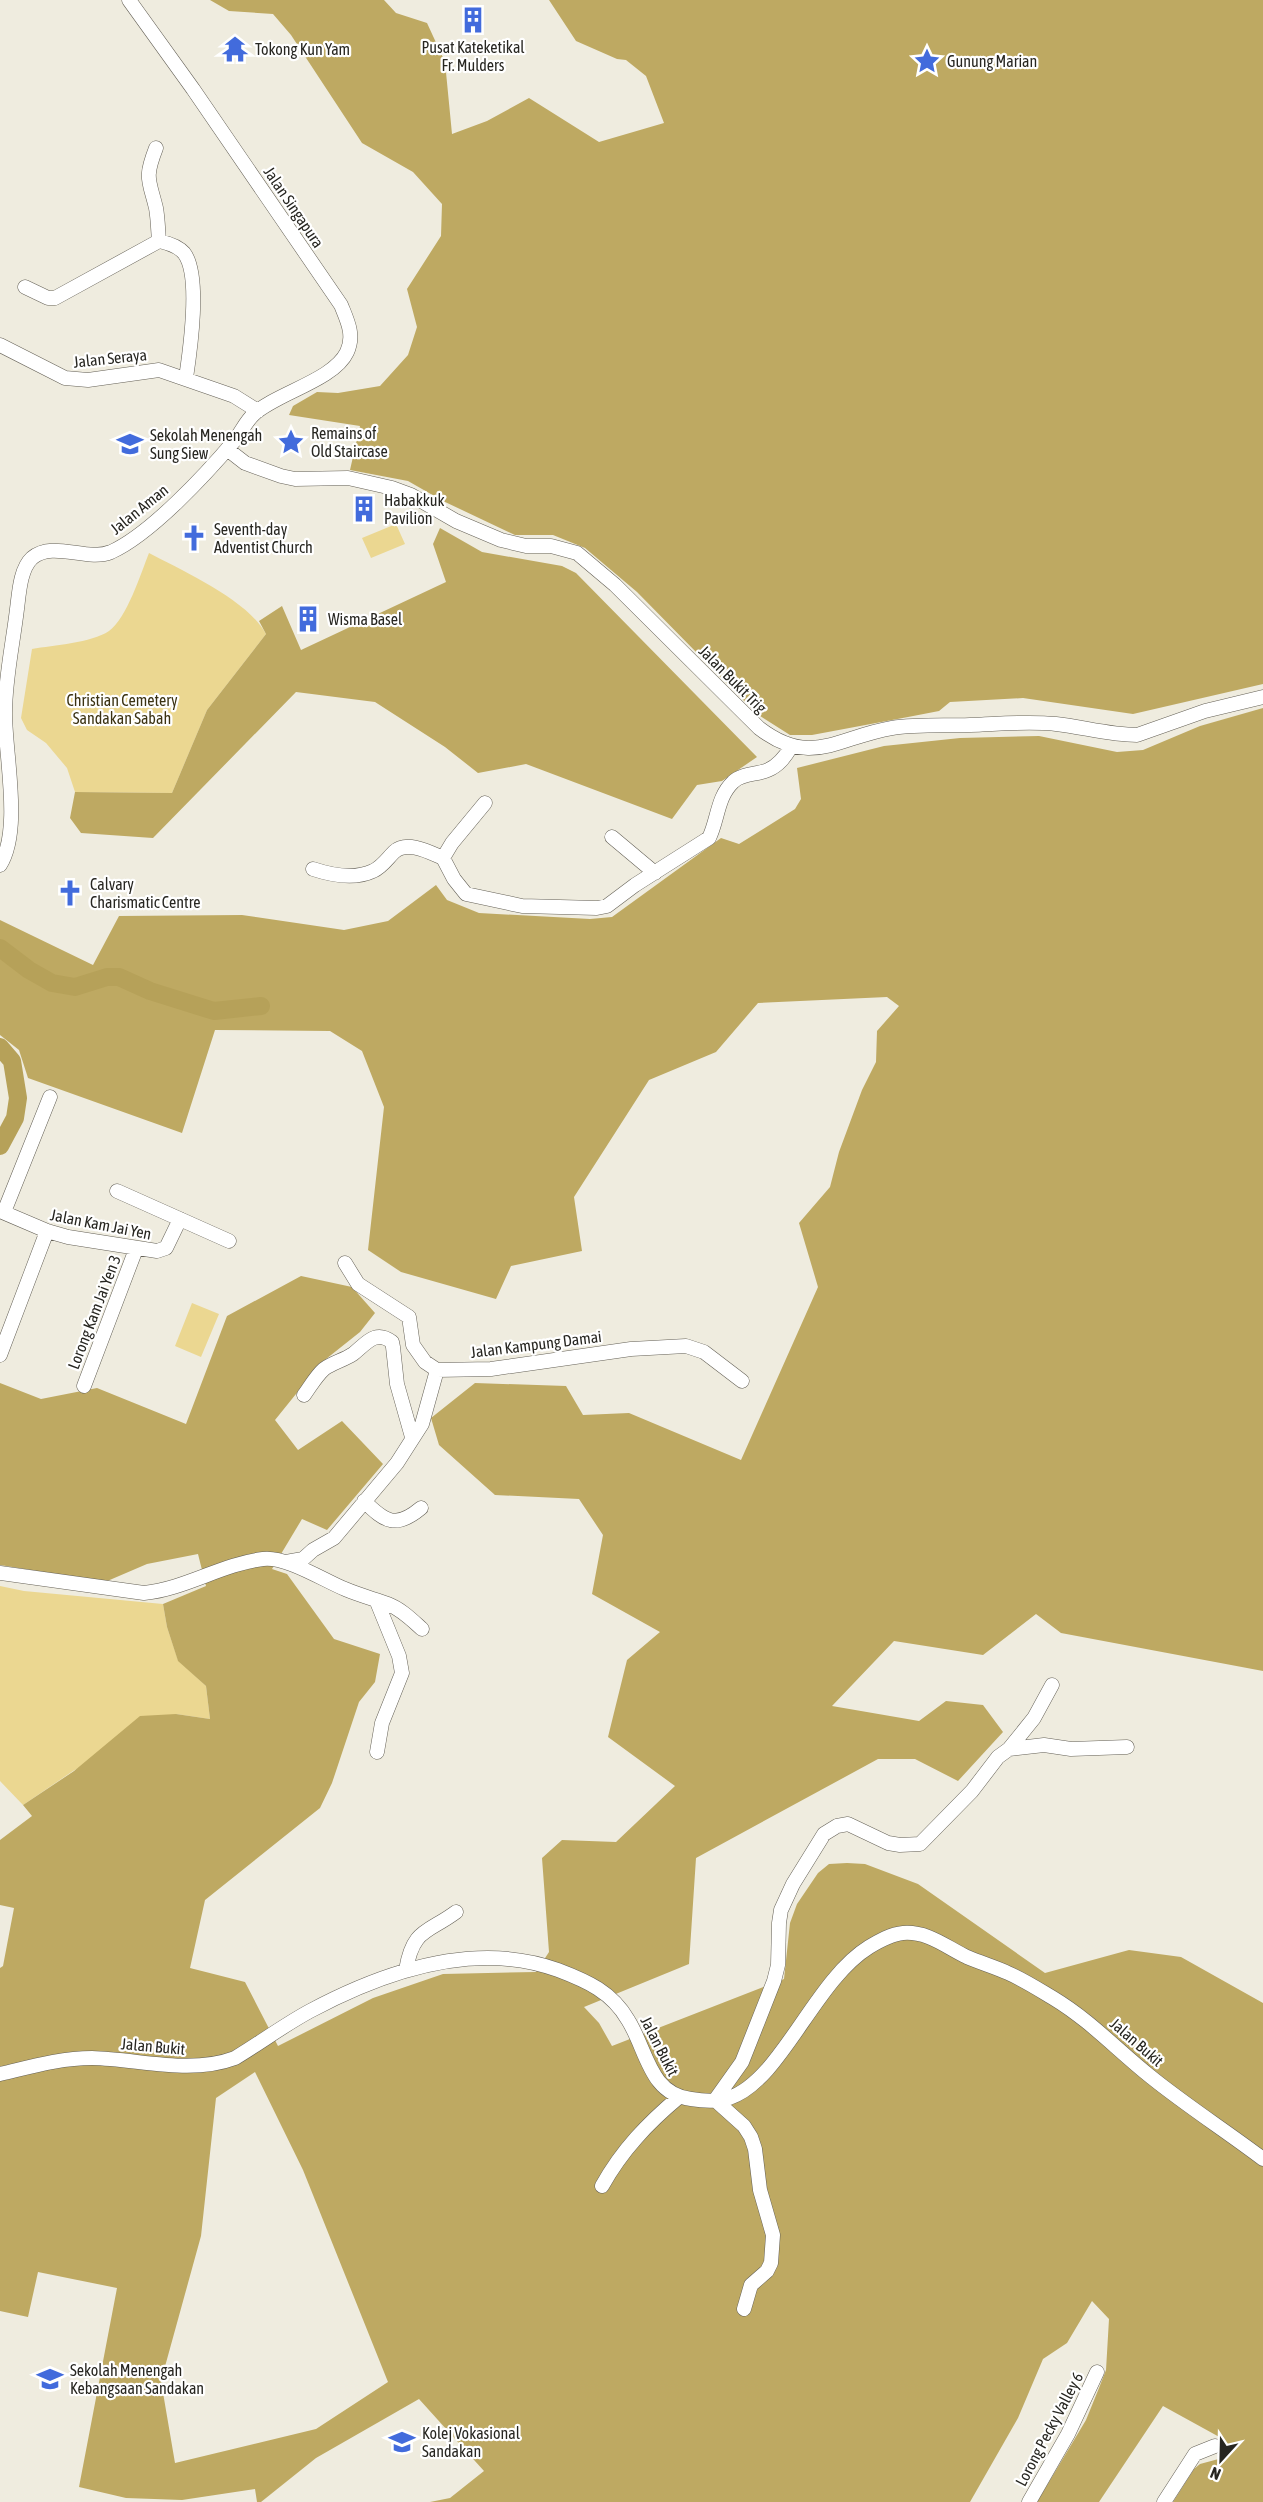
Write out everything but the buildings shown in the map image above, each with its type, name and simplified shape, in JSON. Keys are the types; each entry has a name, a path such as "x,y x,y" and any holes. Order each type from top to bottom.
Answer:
{"street":[{"name":"Jalan Singapura","path":"129,0 340,304 350,329 348,351 334,368 258,411"},
{"path":"156,148 147,180 156,211 159,242"},
{"path":"26,287 48,298 61,296 159,242 170,244 183,251 189,261 193,276 190,349 186,378"},
{"name":"Jalan Seraya","path":"0,345 65,378 88,380 159,370 244,401 258,411"},
{"name":"Jalan Aman","path":"0,865 8,843 13,815 7,764 5,711 19,597 26,567 32,558 42,552 100,556 113,551 158,519 208,470 258,411"},
{"name":"Jalan Bukit Trig","path":"227,449 245,463 281,476 295,479 348,478 392,488 411,495 456,521 501,540 526,546 551,546 577,553 622,592 759,728 772,738 791,747 801,749 831,746 894,728 1032,722 1137,735 1205,711 1263,697"},
{"path":"313,868 332,875 361,875 372,872 396,850 404,847 418,849 443,858 454,879 466,894 522,906 597,908 607,906 710,838 721,800 734,780 767,770 782,762 791,747"},
{"path":"443,858 452,843 485,803"},
{"path":"612,837 655,873"},
{"path":"2,1212 50,1097"},
{"path":"117,1191 229,1241"},
{"name":"Jalan Kam Jai Yen","path":"2,1212 47,1231 157,1251 166,1248 180,1219"},
{"path":"0,1355 47,1231"},
{"name":"Lorong Kam Jai Yen 3","path":"84,1386 136,1249"},
{"path":"285,1562 303,1559 313,1550 334,1538 397,1463 422,1424 437,1370 425,1362 413,1345 409,1317 358,1284 345,1263"},
{"path":"304,1395 325,1369 356,1352 366,1341 378,1336 384,1337 392,1342 397,1384 412,1437"},
{"name":"Jalan Kampung Damai","path":"437,1370 491,1369 631,1349 686,1346 704,1352 742,1381"},
{"path":"364,1501 379,1515 393,1521 409,1518 421,1508"},
{"path":"0,1573 144,1593 168,1590 240,1564 266,1559 285,1562 377,1602 388,1604 422,1629"},
{"path":"377,1602 399,1656 402,1674 382,1723 377,1752"},
{"path":"744,2309 751,2285 767,2271 771,2264 772,2235 760,2190 755,2149 751,2137 744,2126 715,2100 742,2062 774,1981 778,1965 781,1910 824,1834 837,1826 848,1824 888,1843 920,1844 972,1791 998,1757 1009,1749 1034,1718 1052,1685"},
{"path":"1009,1749 1044,1745 1071,1749 1126,1748"},
{"path":"406,1970 408,1957 418,1937 425,1929 456,1912"},
{"name":"Jalan Bukit","path":"0,2074 52,2062 78,2059 110,2059 193,2066 224,2062 235,2058 308,2012 344,1995 406,1970 479,1958 528,1960 588,1982 611,1998 622,2011 645,2052 656,2079 667,2091 679,2097 715,2100 735,2095 756,2081 774,2060 820,1994 861,1952 889,1936 903,1933 921,1934 942,1942 972,1959 1010,1974 1053,1998 1104,2034 1154,2080 1263,2159"},
{"path":"602,2186 614,2165 637,2135 679,2097"},
{"name":"Lorong Pecky Valley 6","path":"1029,2502 1068,2434 1097,2372"},
{"path":"1164,2502 1195,2454 1215,2446"}],"green space":[{"path":"396,524 405,544 371,558 362,538"},
{"name":"Christian Cemetery Sandakan Sabah","path":"149,553 230,598 257,621 266,634 207,710 172,793 75,792 67,768 46,743 27,730 21,718 32,649 83,641 109,631 122,616"},
{"path":"192,1303 219,1314 201,1357 175,1346"},
{"path":"0,1586 24,1591 163,1604 167,1627 178,1660 206,1686 210,1719 176,1714 73,1771 23,1805 0,1781"}],"shaded area":[{"path":"210,0 384,0 396,13 427,23 445,62 452,134 487,121 529,98 599,142 664,123 646,76 626,60 617,59 576,41 549,0 1263,0 1263,684 1133,714 1023,698 950,702 939,711 812,735 790,735 757,714 637,592 585,548 553,535 515,535 443,501 408,481 350,470 360,426 289,415 293,406 317,392 338,393 380,386 408,355 417,327 407,289 441,236 442,204 413,172 362,143 291,35 273,14 229,11"},
{"path":"440,528 482,552 562,566 576,573 757,757 722,781 697,785 672,819 526,764 478,773 445,747 375,702 296,692 153,838 81,833 70,818 75,792 172,793 207,710 266,634 259,621 282,606 301,650 446,582 433,544"},
{"path":"1263,708 1263,1671 1061,1633 1036,1614 983,1655 894,1641 832,1706 919,1721 946,1701 983,1705 1003,1732 958,1781 915,1759 878,1759 696,1858 689,1964 584,2007 599,2023 612,2046 784,1979 790,1923 797,1904 818,1873 829,1864 847,1863 865,1864 918,1884 1045,1973 1129,1950 1181,1957 1263,2003 1263,2502 1173,2502 1194,2469 1200,2464 1226,2457 1223,2439 1163,2406 1099,2502 1037,2502 1086,2420 1106,2370 1109,2319 1092,2301 1067,2343 1043,2359 1018,2418 970,2502 430,2502 450,2498 484,2471 419,2399 316,2458 261,2502 257,2502 255,2489 182,2500 126,2498 79,2487 117,2288 38,2272 28,2317 0,2311 0,1968 3,1966 14,1908 0,1905 0,1840 32,1816 23,1805 74,1771 140,1716 176,1714 210,1719 206,1686 178,1661 167,1627 163,1604 206,1586 198,1554 147,1564 105,1582 0,1565 0,1383 41,1399 97,1388 186,1424 227,1316 301,1276 352,1287 375,1313 360,1332 321,1363 275,1420 298,1450 342,1421 383,1464 327,1530 302,1519 272,1569 287,1574 334,1639 380,1654 375,1682 359,1702 332,1783 320,1808 205,1900 190,1968 245,1982 278,2046 373,1998 443,1974 536,1972 549,1952 542,1858 562,1840 616,1842 675,1786 608,1737 627,1660 660,1632 592,1594 603,1535 579,1499 495,1495 439,1445 431,1418 475,1383 566,1386 583,1415 629,1413 741,1460 818,1287 799,1223 830,1187 839,1152 862,1090 876,1062 877,1031 899,1006 887,997 758,1003 716,1052 649,1080 574,1197 582,1251 511,1266 496,1299 401,1272 368,1250 384,1107 362,1051 330,1031 215,1030 182,1133 28,1078 19,1050 0,1035 0,920 93,965 119,916 242,915 344,930 388,921 436,885 447,900 479,913 590,919 612,917 721,838 739,844 795,809 801,799 797,768 884,746 960,738 1039,736 1117,752 1143,750 1200,726","holes":["255,2072 303,2170 388,2382 316,2429 175,2463 161,2381 201,2236 216,2098"]}],"waterway":[{"path":"0,948 29,970 52,983 75,987 107,977 119,977 150,991 214,1011 261,1006"},
{"path":"0,1047 12,1061 18,1098 15,1118 0,1146"}],"place":[{"name":"Pusat Kateketikal Fr. Mulders","path":"473,20"},
{"name":"Tokong Kun Yam","path":"235,49"},
{"name":"Gunung Marian","path":"927,61"},
{"name":"Remains of Old Staircase","path":"291,442"},
{"name":"Sekolah Menengah Sung Siew","path":"130,444"},
{"name":"Habakkuk Pavilion","path":"364,509"},
{"name":"Seventh-day Adventist Church","path":"194,538"},
{"name":"Wisma Basel","path":"308,619"},
{"name":"Calvary Charismatic Centre","path":"70,893"},
{"name":"Sekolah Menengah Kebangsaan Sandakan","path":"50,2379"},
{"name":"Kolej Vokasional Sandakan","path":"402,2442"}]}
